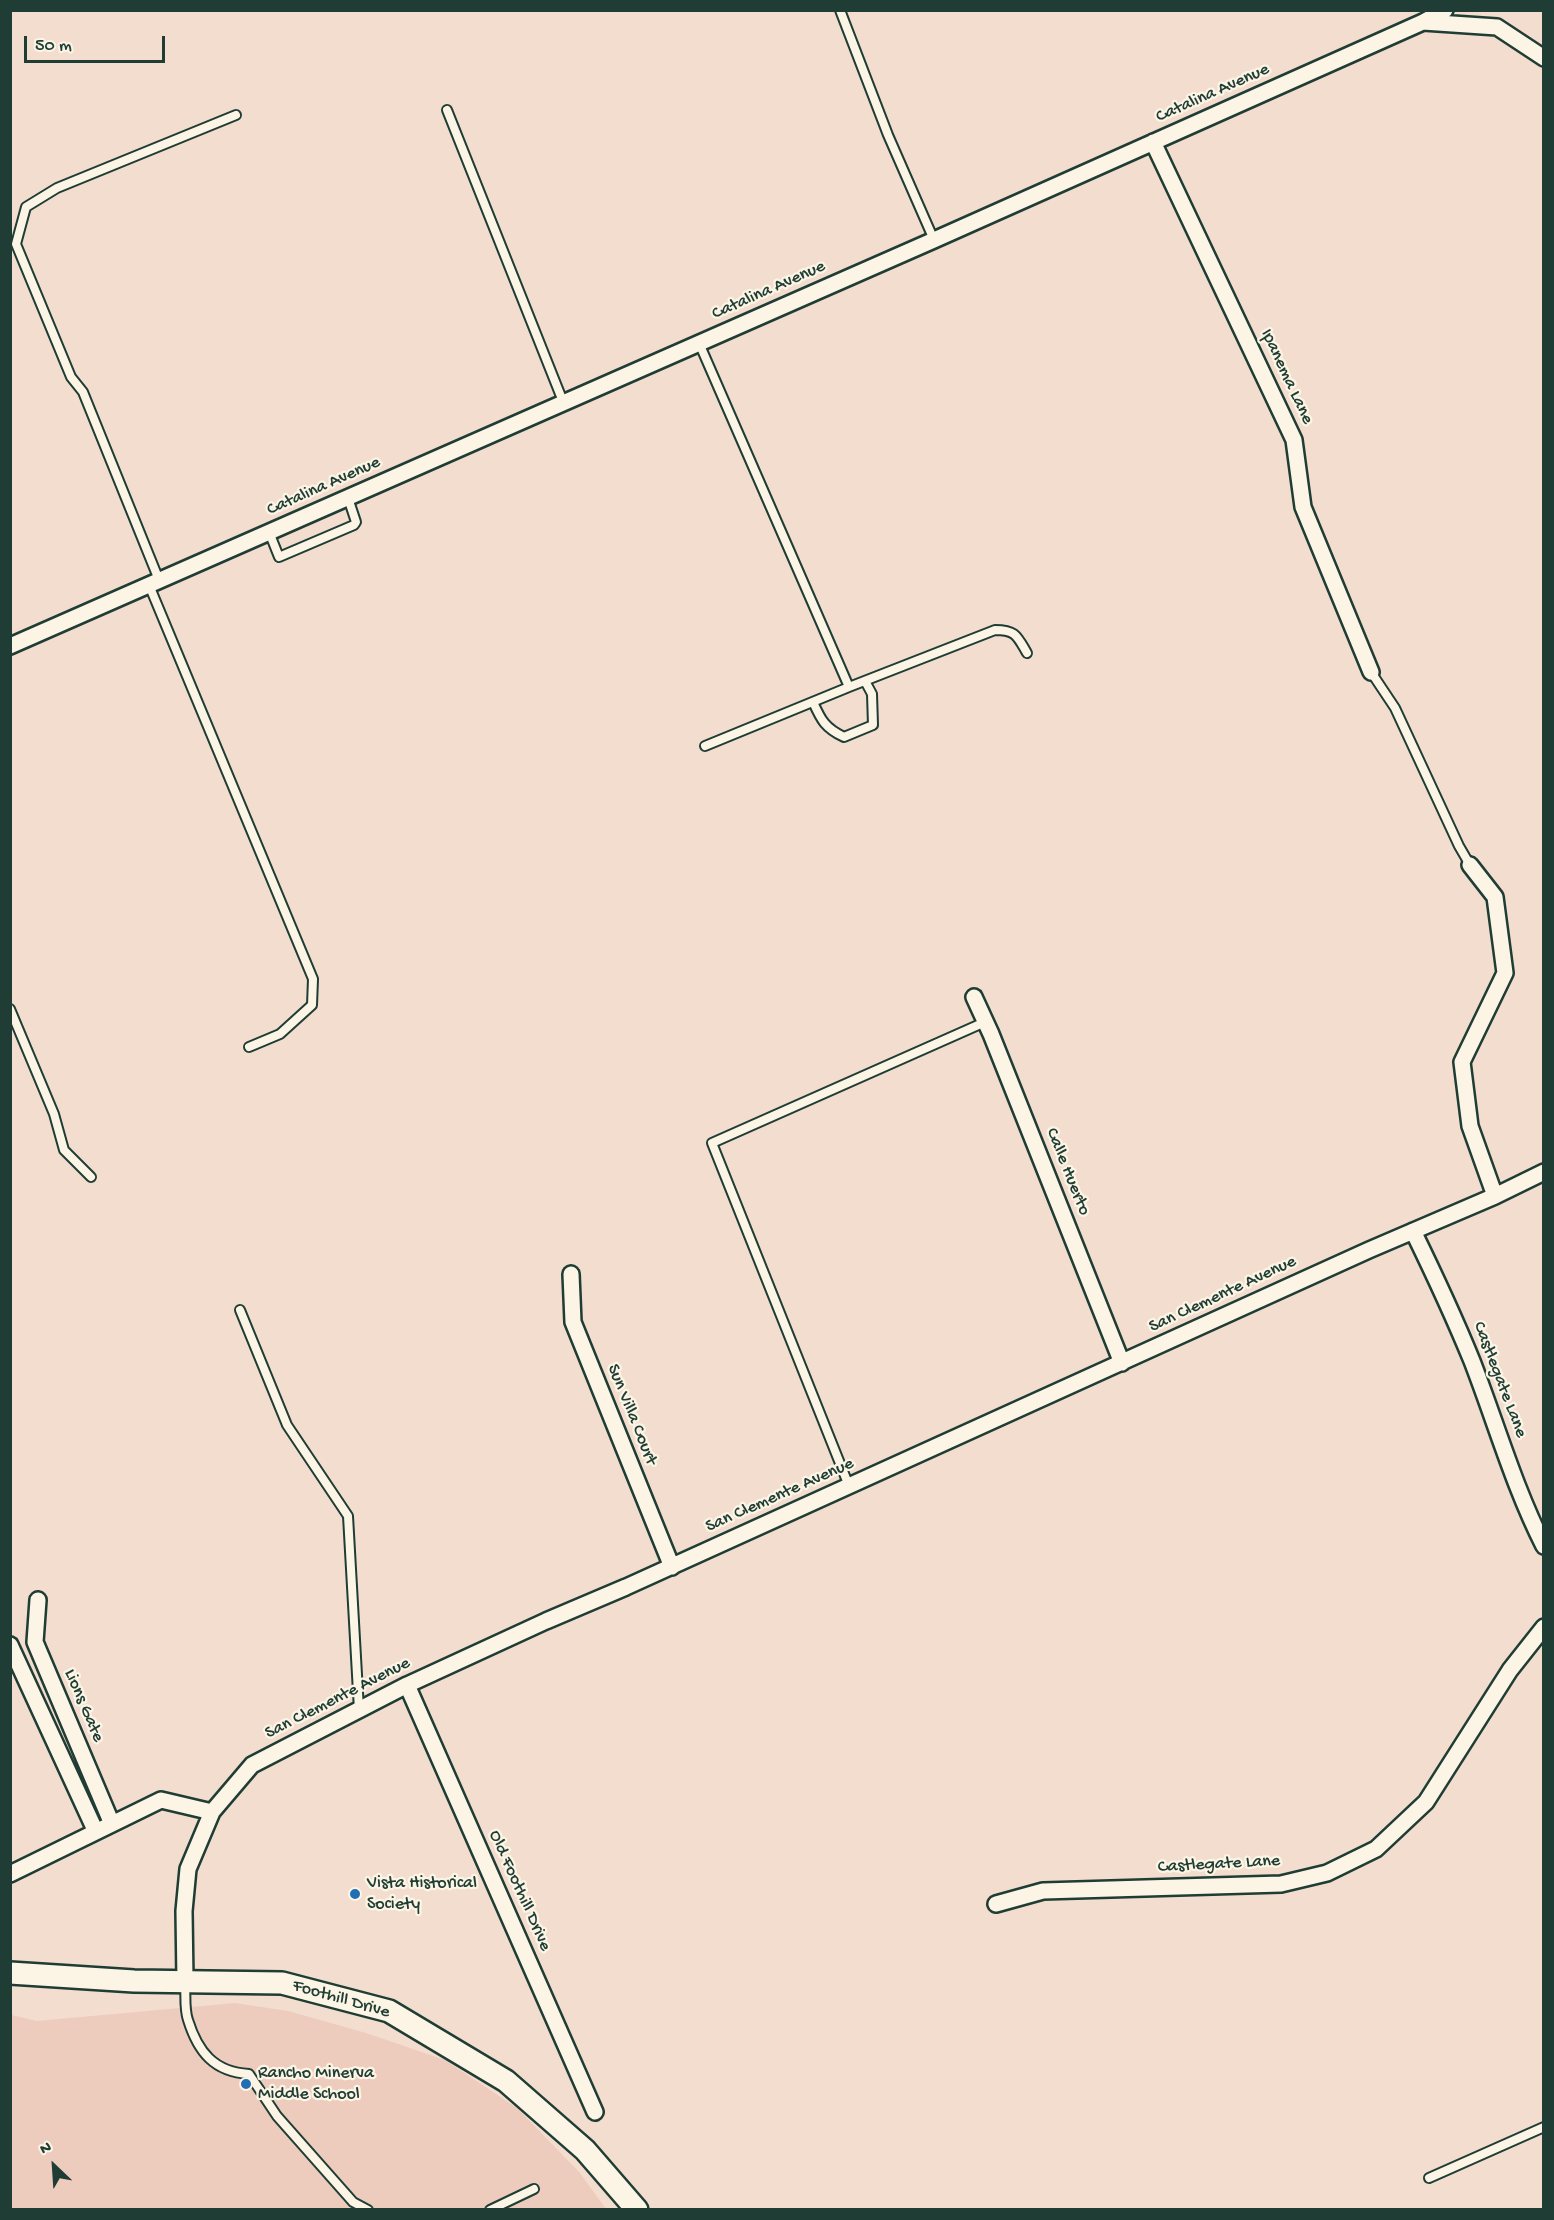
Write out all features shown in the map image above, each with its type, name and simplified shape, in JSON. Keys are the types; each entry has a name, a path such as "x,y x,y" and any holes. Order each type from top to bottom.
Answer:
{"main road":[{"name":"Foothill Drive","path":"10,1973 134,1981 282,1983 389,2011 506,2081 585,2150 637,2210"}],"street":[{"name":"Catalina Avenue","path":"10,646 564,404 1434,15 1497,27 1544,58"},
{"name":"Ipanema Lane","path":"1153,142 1294,440 1303,507 1371,672"},
{"path":"1470,865 1495,897 1505,973 1462,1062 1470,1126 1495,1196"},
{"name":"Calle Huerto","path":"974,997 1122,1363"},
{"name":"San Clemente Avenue","path":"185,1981 184,1911 188,1869 212,1812 252,1765 407,1686 546,1621 672,1567 1544,1172"},
{"name":"Castlegate Lane","path":"1413,1231 1459,1330 1527,1512 1544,1546"},
{"name":"Sun Villa Court","path":"571,1274 573,1322 672,1567"},
{"name":"Lions Gate","path":"38,1600 35,1642 112,1824"},
{"name":"Castlegate Lane","path":"996,1904 1043,1891 1281,1884 1327,1873 1376,1849 1426,1802 1510,1670 1544,1627"},
{"path":"10,1645 96,1832"},
{"path":"10,1675 30,1687"},
{"name":"Old Foothill Drive","path":"407,1686 595,2112"},
{"path":"10,1874 161,1800 212,1812"}],"lane":[{"path":"840,10 888,135 934,240"},
{"path":"447,110 564,404"},
{"path":"236,115 57,188 26,207 16,244 71,377 83,392 154,583 313,979 312,1005 280,1034 249,1047"},
{"path":"699,343 849,687"},
{"path":"269,532 279,557 354,525 356,522 348,498"},
{"path":"705,746 994,630 1006,630 1016,634 1027,653"},
{"path":"1371,672 1395,708 1470,865"},
{"path":"813,702 822,722 835,733 844,737 855,733 873,725 872,694 865,681"},
{"path":"10,1009 54,1114 64,1150 91,1178"},
{"path":"849,1486 712,1143 985,1022"},
{"path":"240,1310 286,1425 348,1516 359,1710"},
{"path":"185,1981 187,2019 205,2056 234,2073 249,2073 277,2116 353,2202 368,2210"},
{"path":"1429,2178 1544,2127"},
{"path":"490,2210 534,2189"}],"shaded area":[{"name":"Rancho Minerva Middle School","path":"235,2003 288,2011 366,2033 445,2060 517,2108 580,2173 606,2209 11,2210 11,2015 37,2021"}],"place":[{"name":"Vista Historical Society","path":"355,1894"},
{"name":"Rancho Minerva Middle School","path":"246,2084"}]}
